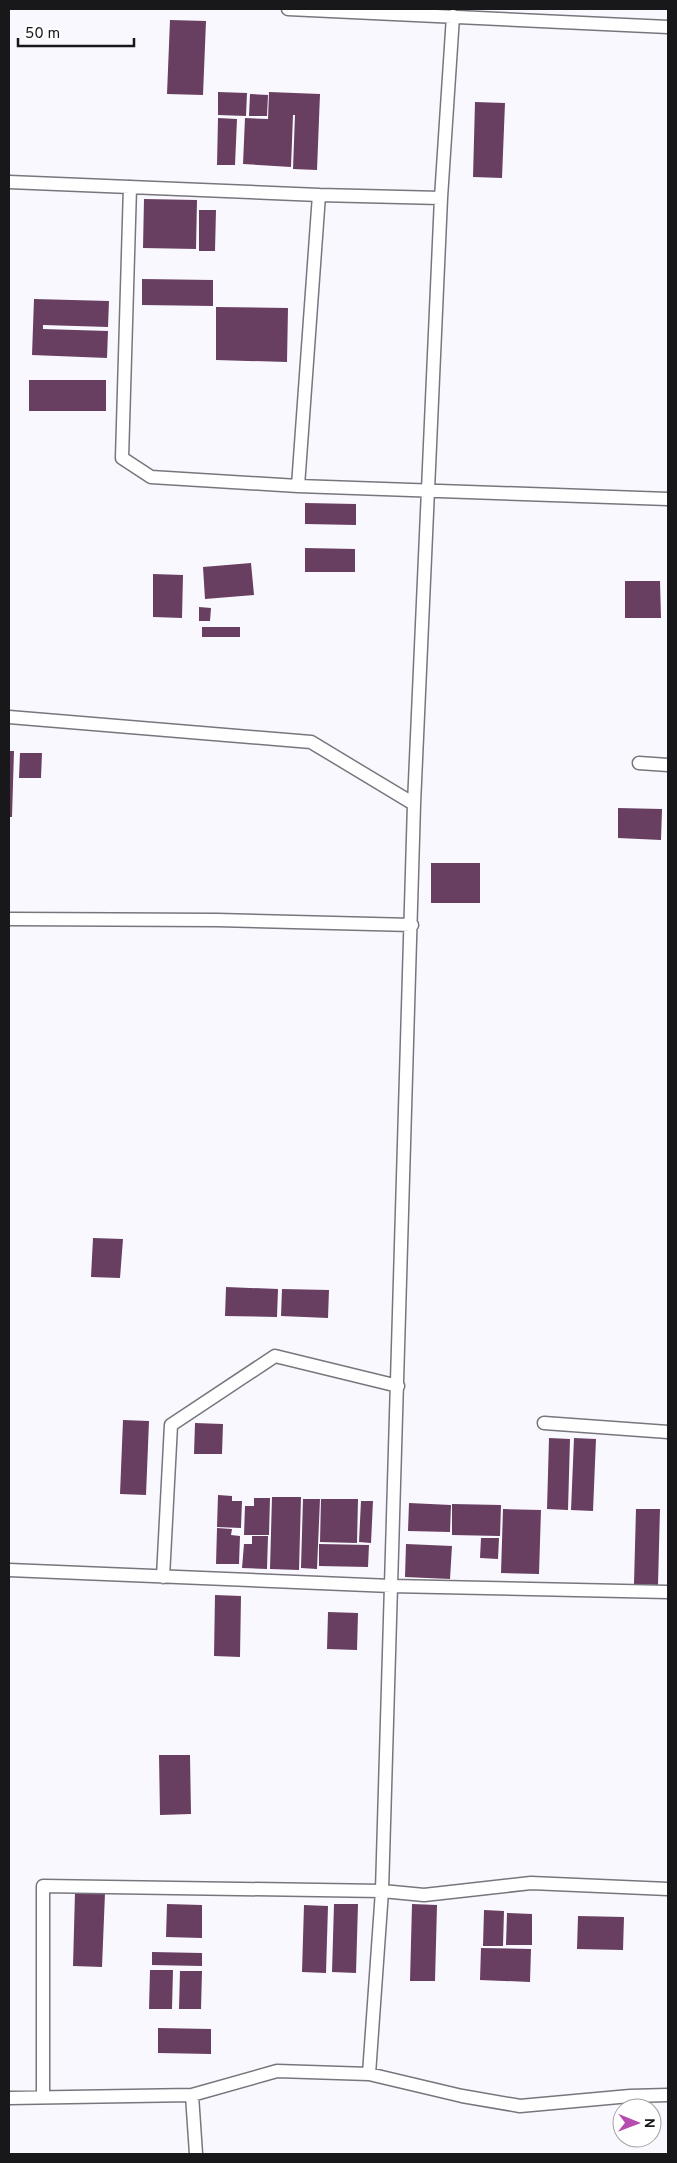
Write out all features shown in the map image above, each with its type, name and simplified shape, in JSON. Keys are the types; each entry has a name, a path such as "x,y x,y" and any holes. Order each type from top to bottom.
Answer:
{"street":[{"path":"288,9 668,27"},
{"path":"369,2074 382,1891 412,924 414,804 442,198 453,16"},
{"path":"9,182 319,195 442,198"},
{"path":"130,187 122,458 151,477 298,486 668,499"},
{"path":"298,486 319,195"},
{"path":"9,717 311,742 414,804"},
{"path":"639,763 668,765"},
{"path":"9,919 217,920 412,924"},
{"path":"163,1577 171,1425 275,1356 398,1386"},
{"path":"544,1423 668,1432"},
{"path":"9,1570 391,1586 668,1592"},
{"path":"43,2097 43,1886 382,1891 424,1895 531,1883 668,1889"},
{"path":"9,2098 192,2095 277,2071 369,2074 462,2096 520,2106 630,2096 668,2095"},
{"path":"192,2095 196,2154"}],"building":[{"path":"170,20 206,21 203,95 167,94"},
{"path":"218,92 247,93 246,116 218,115"},
{"path":"269,92 320,94 317,170 293,169 295,115 293,115 291,167 243,164 245,118 268,119"},
{"path":"250,94 268,95 267,116 249,116"},
{"path":"475,102 505,103 502,178 473,177"},
{"path":"218,118 237,119 235,165 217,165"},
{"path":"144,199 197,200 196,249 143,248"},
{"path":"199,210 216,210 215,251 199,251"},
{"path":"142,279 213,280 213,306 142,305"},
{"path":"34,299 109,301 108,327 43,325 43,329 108,331 107,358 32,355"},
{"path":"216,307 288,308 287,362 216,360"},
{"path":"29,380 106,380 106,411 29,411"},
{"path":"305,503 356,504 356,525 305,524"},
{"path":"305,548 355,549 355,572 305,572"},
{"path":"251,563 254,595 205,599 203,567"},
{"path":"153,574 183,575 182,618 153,617"},
{"path":"625,581 660,581 661,618 625,618"},
{"path":"199,607 211,608 210,621 199,621"},
{"path":"202,627 240,627 240,637 202,637"},
{"path":"9,751 14,751 12,817 9,817"},
{"path":"20,753 42,753 41,778 19,778"},
{"path":"618,808 662,809 661,840 618,838"},
{"path":"431,863 480,863 480,903 431,903"},
{"path":"93,1238 123,1239 120,1278 91,1277"},
{"path":"226,1287 278,1289 277,1317 225,1316"},
{"path":"282,1289 329,1290 328,1318 281,1316"},
{"path":"123,1420 149,1421 146,1495 120,1494"},
{"path":"195,1423 223,1424 222,1454 194,1454"},
{"path":"549,1438 570,1439 568,1510 547,1509"},
{"path":"574,1438 596,1439 593,1511 571,1510"},
{"path":"218,1495 232,1496 232,1501 242,1501 241,1528 217,1527"},
{"path":"272,1497 301,1497 299,1570 270,1569"},
{"path":"254,1498 270,1498 269,1535 244,1535 245,1506 254,1506"},
{"path":"303,1499 320,1499 317,1569 301,1568"},
{"path":"321,1499 358,1499 357,1543 320,1542"},
{"path":"361,1501 373,1501 371,1543 359,1542"},
{"path":"409,1503 451,1505 450,1532 408,1531"},
{"path":"452,1504 501,1505 500,1536 452,1535"},
{"path":"503,1509 541,1510 539,1574 501,1573"},
{"path":"636,1509 660,1509 658,1585 634,1584"},
{"path":"217,1528 232,1529 231,1535 240,1536 239,1564 216,1564"},
{"path":"252,1536 268,1536 267,1569 242,1568 244,1544 252,1544"},
{"path":"481,1538 499,1538 498,1559 480,1558"},
{"path":"319,1544 369,1545 368,1567 319,1566"},
{"path":"406,1544 452,1546 450,1579 405,1577"},
{"path":"215,1595 241,1596 240,1657 214,1656"},
{"path":"328,1612 358,1613 357,1650 327,1649"},
{"path":"159,1755 190,1755 191,1814 160,1815"},
{"path":"75,1892 105,1893 102,1967 73,1966"},
{"path":"167,1904 202,1905 202,1938 166,1937"},
{"path":"334,1904 358,1904 356,1973 332,1972"},
{"path":"412,1904 437,1905 435,1981 410,1981"},
{"path":"304,1905 328,1906 326,1973 302,1972"},
{"path":"484,1910 504,1911 503,1946 483,1946"},
{"path":"507,1913 532,1914 532,1945 506,1945"},
{"path":"578,1916 624,1917 623,1950 577,1949"},
{"path":"481,1948 531,1949 530,1982 480,1980"},
{"path":"152,1952 202,1953 202,1966 152,1965"},
{"path":"150,1970 173,1970 172,2009 149,2009"},
{"path":"180,1971 202,1971 201,2009 179,2009"},
{"path":"158,2028 211,2029 211,2054 158,2053"}]}
